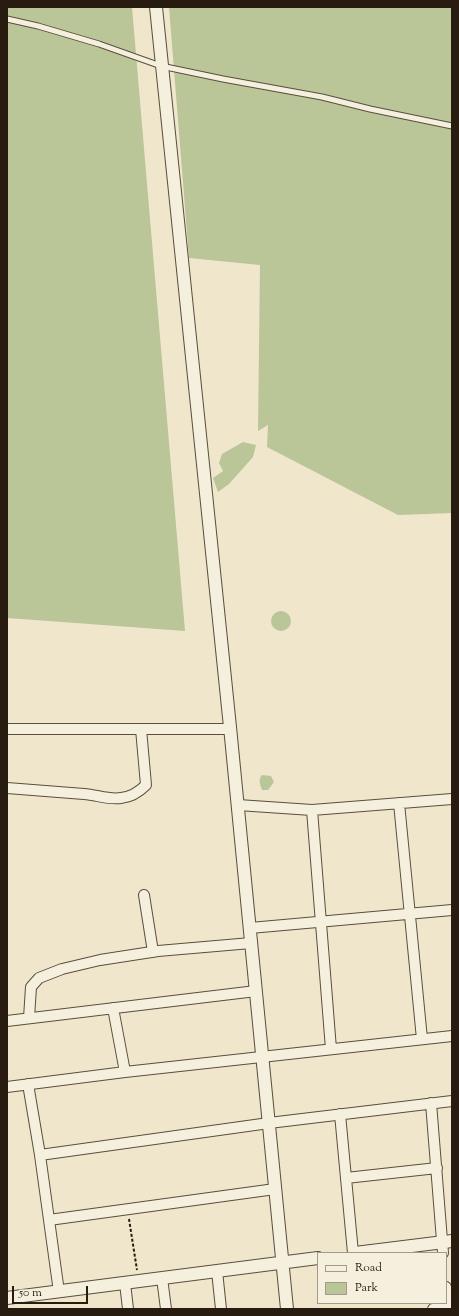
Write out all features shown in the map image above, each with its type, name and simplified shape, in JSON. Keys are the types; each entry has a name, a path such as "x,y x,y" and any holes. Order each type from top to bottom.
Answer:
{"street":[{"path":"156,7 238,805 287,1309"},
{"path":"7,729 230,729"},
{"path":"7,788 86,794 112,798 122,798 132,795 146,786 141,729"},
{"path":"238,805 312,810 452,799"},
{"path":"399,803 422,1039"},
{"path":"312,810 331,1049"},
{"path":"144,895 153,952"},
{"path":"250,928 452,910"},
{"path":"29,1018 31,987 39,978 62,969 92,962 153,952 251,943"},
{"path":"7,1021 256,991"},
{"path":"113,1008 126,1072"},
{"path":"7,1087 126,1072 452,1036"},
{"path":"28,1084 40,1154 59,1292"},
{"path":"40,1154 269,1123 452,1101"},
{"path":"366,1252 446,1245 431,1103"},
{"path":"340,1114 354,1252"},
{"path":"346,1178 437,1168"},
{"path":"49,1220 275,1189"},
{"path":"7,1298 317,1258"},
{"path":"217,1271 221,1309"},
{"path":"162,1278 166,1309"},
{"path":"125,1283 128,1309"},
{"path":"447,1292 449,1303"},
{"path":"433,1309 446,1304"}],"lane":[{"path":"7,19 92,42 162,66 322,97 370,109 452,126"}],"path":[{"path":"128,1210 139,1281"}],"green space":[{"path":"7,7 132,7 185,631 7,618"},
{"path":"169,7 452,7 452,513 398,515 267,447 268,425 258,431 260,265 189,258"},
{"path":"243,442 256,445 253,457 229,484 218,492 213,478 223,471 219,463 222,454"},
{"path":"281,611 288,614 291,621 288,628 281,631 274,628 271,621 274,614"},
{"path":"262,775 271,776 274,782 268,790 262,790 260,780"}]}
